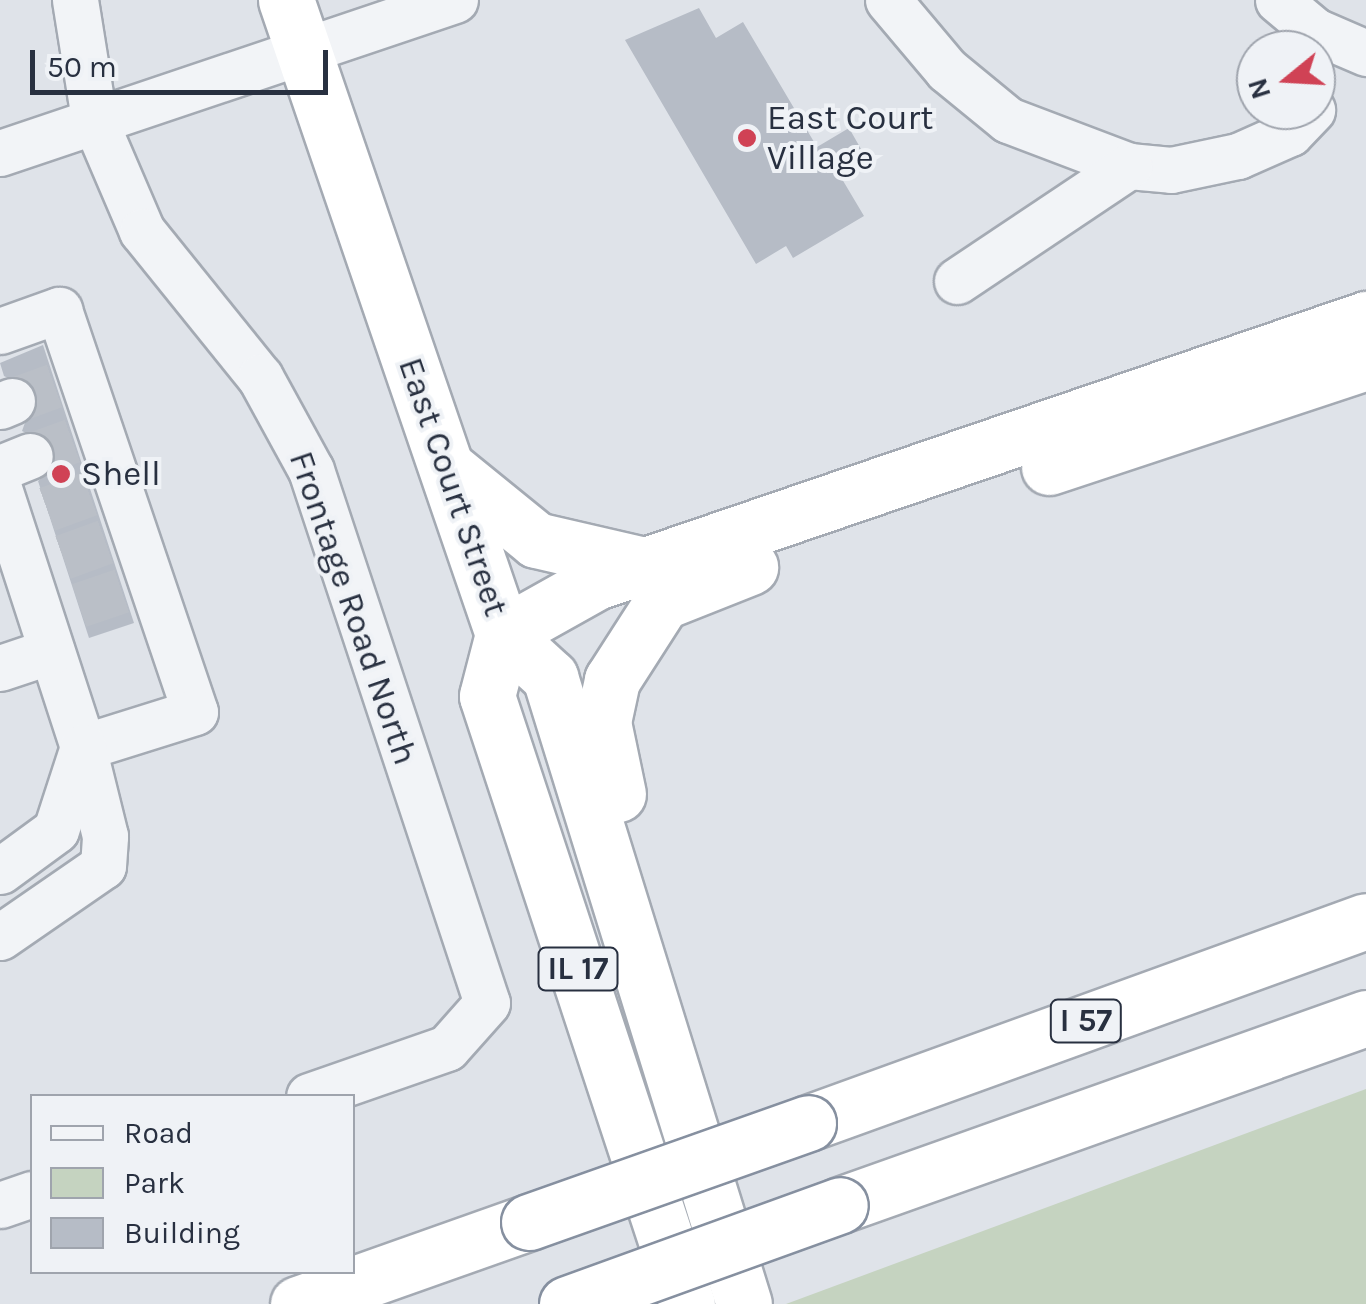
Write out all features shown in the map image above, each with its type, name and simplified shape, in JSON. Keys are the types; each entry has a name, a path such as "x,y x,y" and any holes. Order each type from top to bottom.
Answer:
{"highway":[{"name":"East Court Street","path":"286,0 502,634 550,677 744,1304"},
{"path":"446,465 536,540 653,584 1366,319"},
{"path":"502,634 1366,362"},
{"path":"648,999 662,942 603,722 612,680 653,584"},
{"name":"IL 17","path":"502,634 488,696 687,1304"},
{"path":"984,1057 1366,895"},
{"name":"I 57","path":"298,1304 1366,921"},
{"path":"566,1304 1366,1018"},
{"path":"624,1304 775,1229"}],"street":[{"name":"Frontage Road North","path":"75,0 94,118 142,231 260,377 310,470 487,1003 475,1023 447,1048 315,1094"},
{"path":"0,154 94,118 455,0"},
{"path":"888,0 947,70 1008,120 1128,166 1171,170 1238,156 1294,130"},
{"path":"1278,0 1314,31 1363,51 1336,82"},
{"path":"957,282 1128,166"},
{"path":"0,331 59,310 69,381 120,536 137,585 194,712 82,747"},
{"path":"0,937 103,866 105,836 82,747 45,564 19,508"},
{"path":"0,668 58,626"},
{"path":"0,872 56,830 82,747"},
{"path":"0,1205 30,1195"}],"green space":[{"path":"1366,1089 1366,1304 786,1304"}],"building":[{"name":"East Court Village","path":"699,8 716,38 743,22 817,147 849,128 869,163 842,179 864,216 793,258 786,246 756,264 625,40"},
{"name":"Shell","path":"43,345 134,623 89,638 38,481 51,471 55,447 22,431 36,392 4,376 0,363"}],"tunnel":[{"path":"12,401 56,385"},
{"path":"30,456 74,440"},
{"path":"47,509 91,493"},
{"path":"63,557 107,541"},
{"path":"79,605 123,590"}],"place":[{"name":"East Court Village","path":"747,138"},
{"name":"Shell","path":"61,474"}]}
